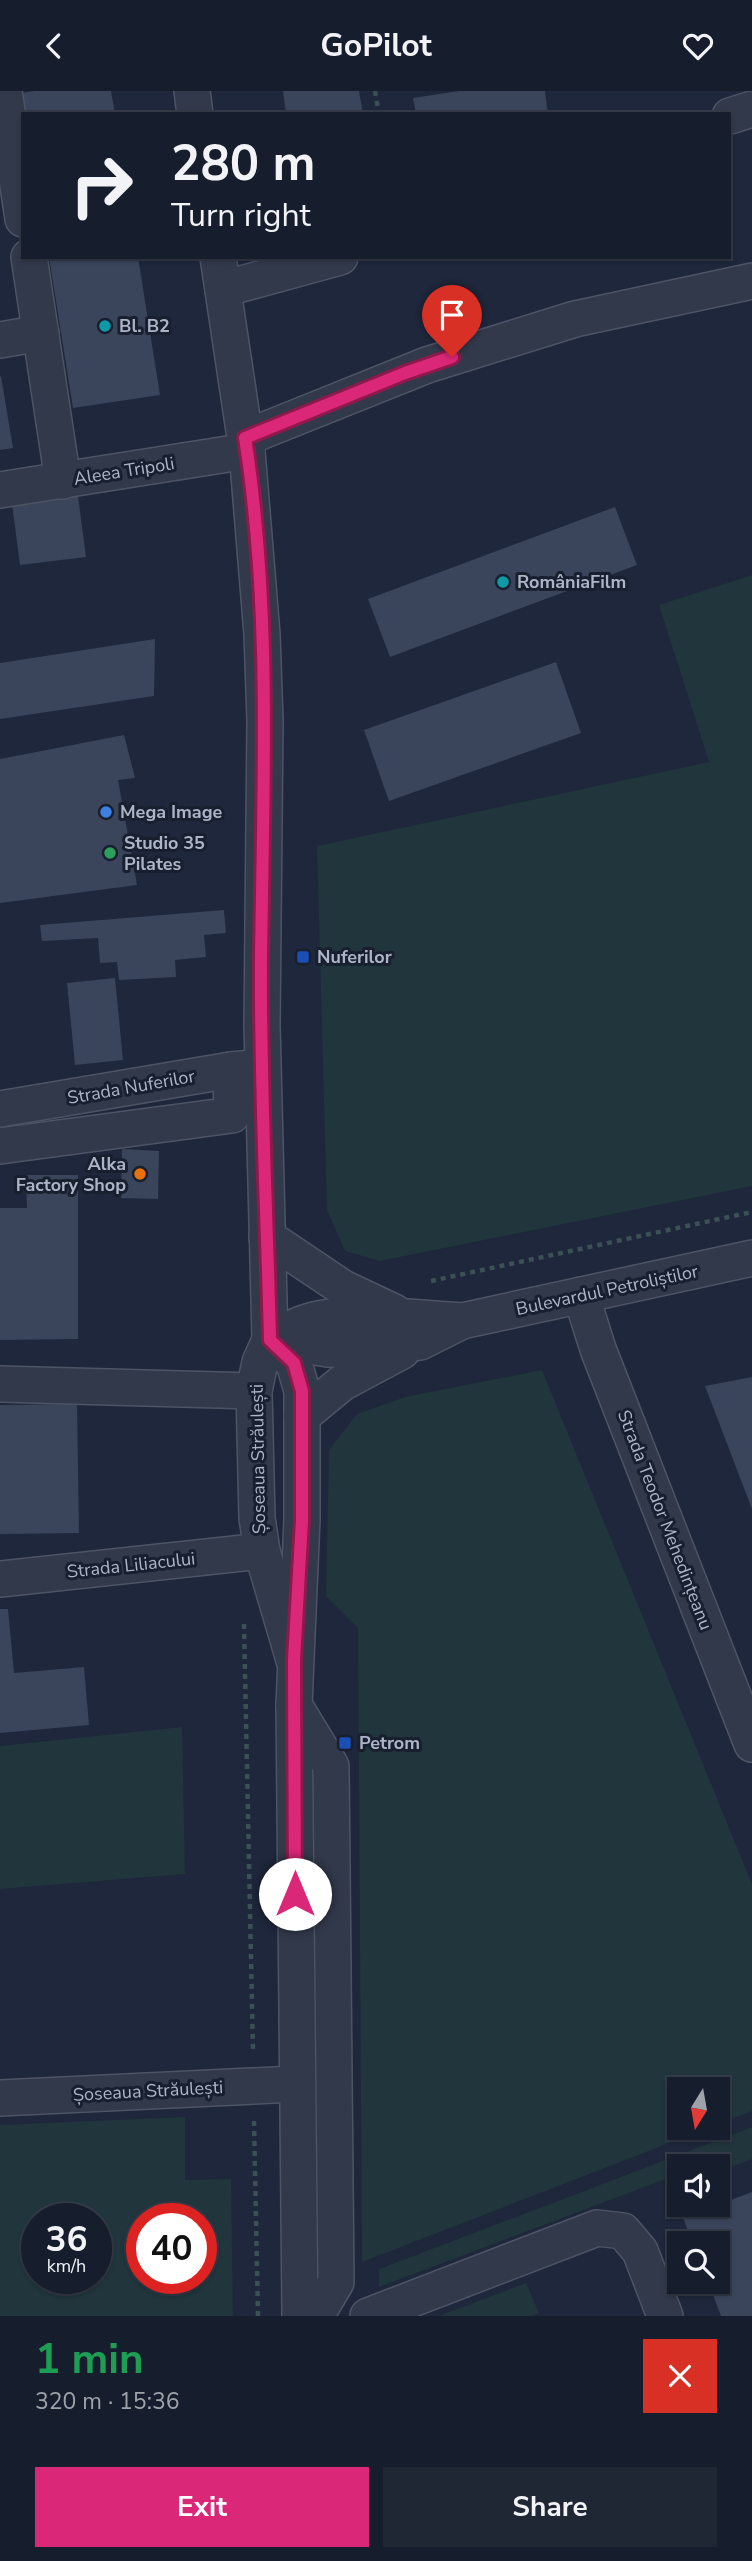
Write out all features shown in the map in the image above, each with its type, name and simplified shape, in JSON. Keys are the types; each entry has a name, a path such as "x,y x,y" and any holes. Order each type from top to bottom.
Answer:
{"street":[{"path":"5,91 4,132 21,210"},
{"path":"191,91 195,112"},
{"path":"731,116 752,109"},
{"path":"29,259 63,481"},
{"path":"220,273 325,259"},
{"name":"Șoseaua Străulești","path":"220,273 246,444 260,610 265,721 261,959 247,1069 267,1237 270,1340 260,1362 254,1391 257,1518 261,1551 294,1660"},
{"name":"Aleea Tripoli","path":"0,490 63,481 246,444 427,365 575,319 752,281"},
{"path":"0,340 41,333"},
{"path":"0,1146 232,1115 247,1069"},
{"name":"Strada Nuferilor","path":"0,1109 247,1069"},
{"path":"267,1237 343,1288 413,1329 302,1416"},
{"name":"Bulevardul Petroliștilor","path":"270,1340 328,1349 367,1350 413,1329 462,1321 752,1258"},
{"name":"Strada Teodor Mehedințeanu","path":"581,1295 598,1349 752,1744"},
{"name":"Șoseaua Străulești","path":"270,1340 294,1363 302,1391 302,1520 293,1705 300,2316"},
{"path":"0,1384 254,1391"},
{"name":"Strada Liliacului","path":"0,1579 261,1551"},
{"path":"293,1705 331,1766 336,2282 316,2316"},
{"name":"Șoseaua Străulești","path":"0,2098 296,2084"},
{"path":"368,2316 597,2228 624,2231 640,2251 665,2316"}],"path":[{"path":"375,91 379,112"},
{"path":"419,1284 752,1212"},
{"path":"244,1621 258,2316"}],"shaded area":[{"path":"752,575 752,1186 380,1261 345,1251 327,1210 317,846 709,762 659,605"},
{"path":"542,1370 752,1884 752,2111 730,2119 730,2077 667,2077 667,2140 677,2140 362,2262 358,1628 326,1596 329,1450 357,1414 405,1397"},
{"path":"182,1727 185,1874 0,1889 0,1746"},
{"path":"185,2117 185,2180 231,2179 233,2316 0,2316 0,2125"},
{"path":"752,2127 752,2159 730,2167 730,2154 681,2154 718,2140 730,2140 730,2135"},
{"path":"667,2159 667,2179 379,2287 379,2269"},
{"path":"526,2283 539,2313 532,2316 439,2316"}],"building":[{"path":"111,91 115,112 26,112 22,93"},
{"path":"283,91 359,91 363,112 286,112"},
{"path":"459,91 545,91 548,112 416,112 413,98"},
{"name":"Bl. B2","path":"49,259 138,259 160,395 73,408"},
{"path":"0,377 13,448 0,450"},
{"path":"78,496 86,557 20,565 12,504"},
{"name":"RomâniaFilm","path":"615,507 637,565 390,657 368,599"},
{"path":"155,639 154,696 0,719 0,663"},
{"path":"556,662 581,733 389,801 364,730"},
{"path":"124,735 135,778 118,780 137,885 0,903 0,759"},
{"path":"224,910 226,933 204,935 206,957 175,960 176,977 119,980 117,962 100,963 98,938 42,941 40,925"},
{"path":"115,978 123,1060 75,1065 67,983"},
{"name":"Alka Factory Shop","path":"122,1149 159,1151 158,1199 121,1198"},
{"path":"26,1175 78,1175 78,1339 0,1340 0,1208 27,1208"},
{"path":"752,1377 752,1509 705,1386"},
{"path":"77,1404 79,1533 0,1534 0,1405"},
{"path":"0,1609 8,1609 14,1673 84,1667 89,1725 0,1733"},
{"path":"752,2192 752,2316 721,2316 713,2294 730,2294 730,2231 688,2231 683,2218 730,2217 730,2200"}],"place":[{"name":"Bl. B2","path":"105,326"},
{"name":"RomâniaFilm","path":"503,582"},
{"name":"Mega Image","path":"106,812"},
{"name":"Studio 35 Pilates","path":"110,853"},
{"name":"Nuferilor","path":"303,957"},
{"name":"Alka Factory Shop","path":"140,1174"},
{"name":"Petrom","path":"345,1743"}],"route":[{"path":"295,1894 293,1705 302,1520 302,1391 294,1363 270,1340 261,981 265,721 258,569 245,438 405,373 452,357"}]}
